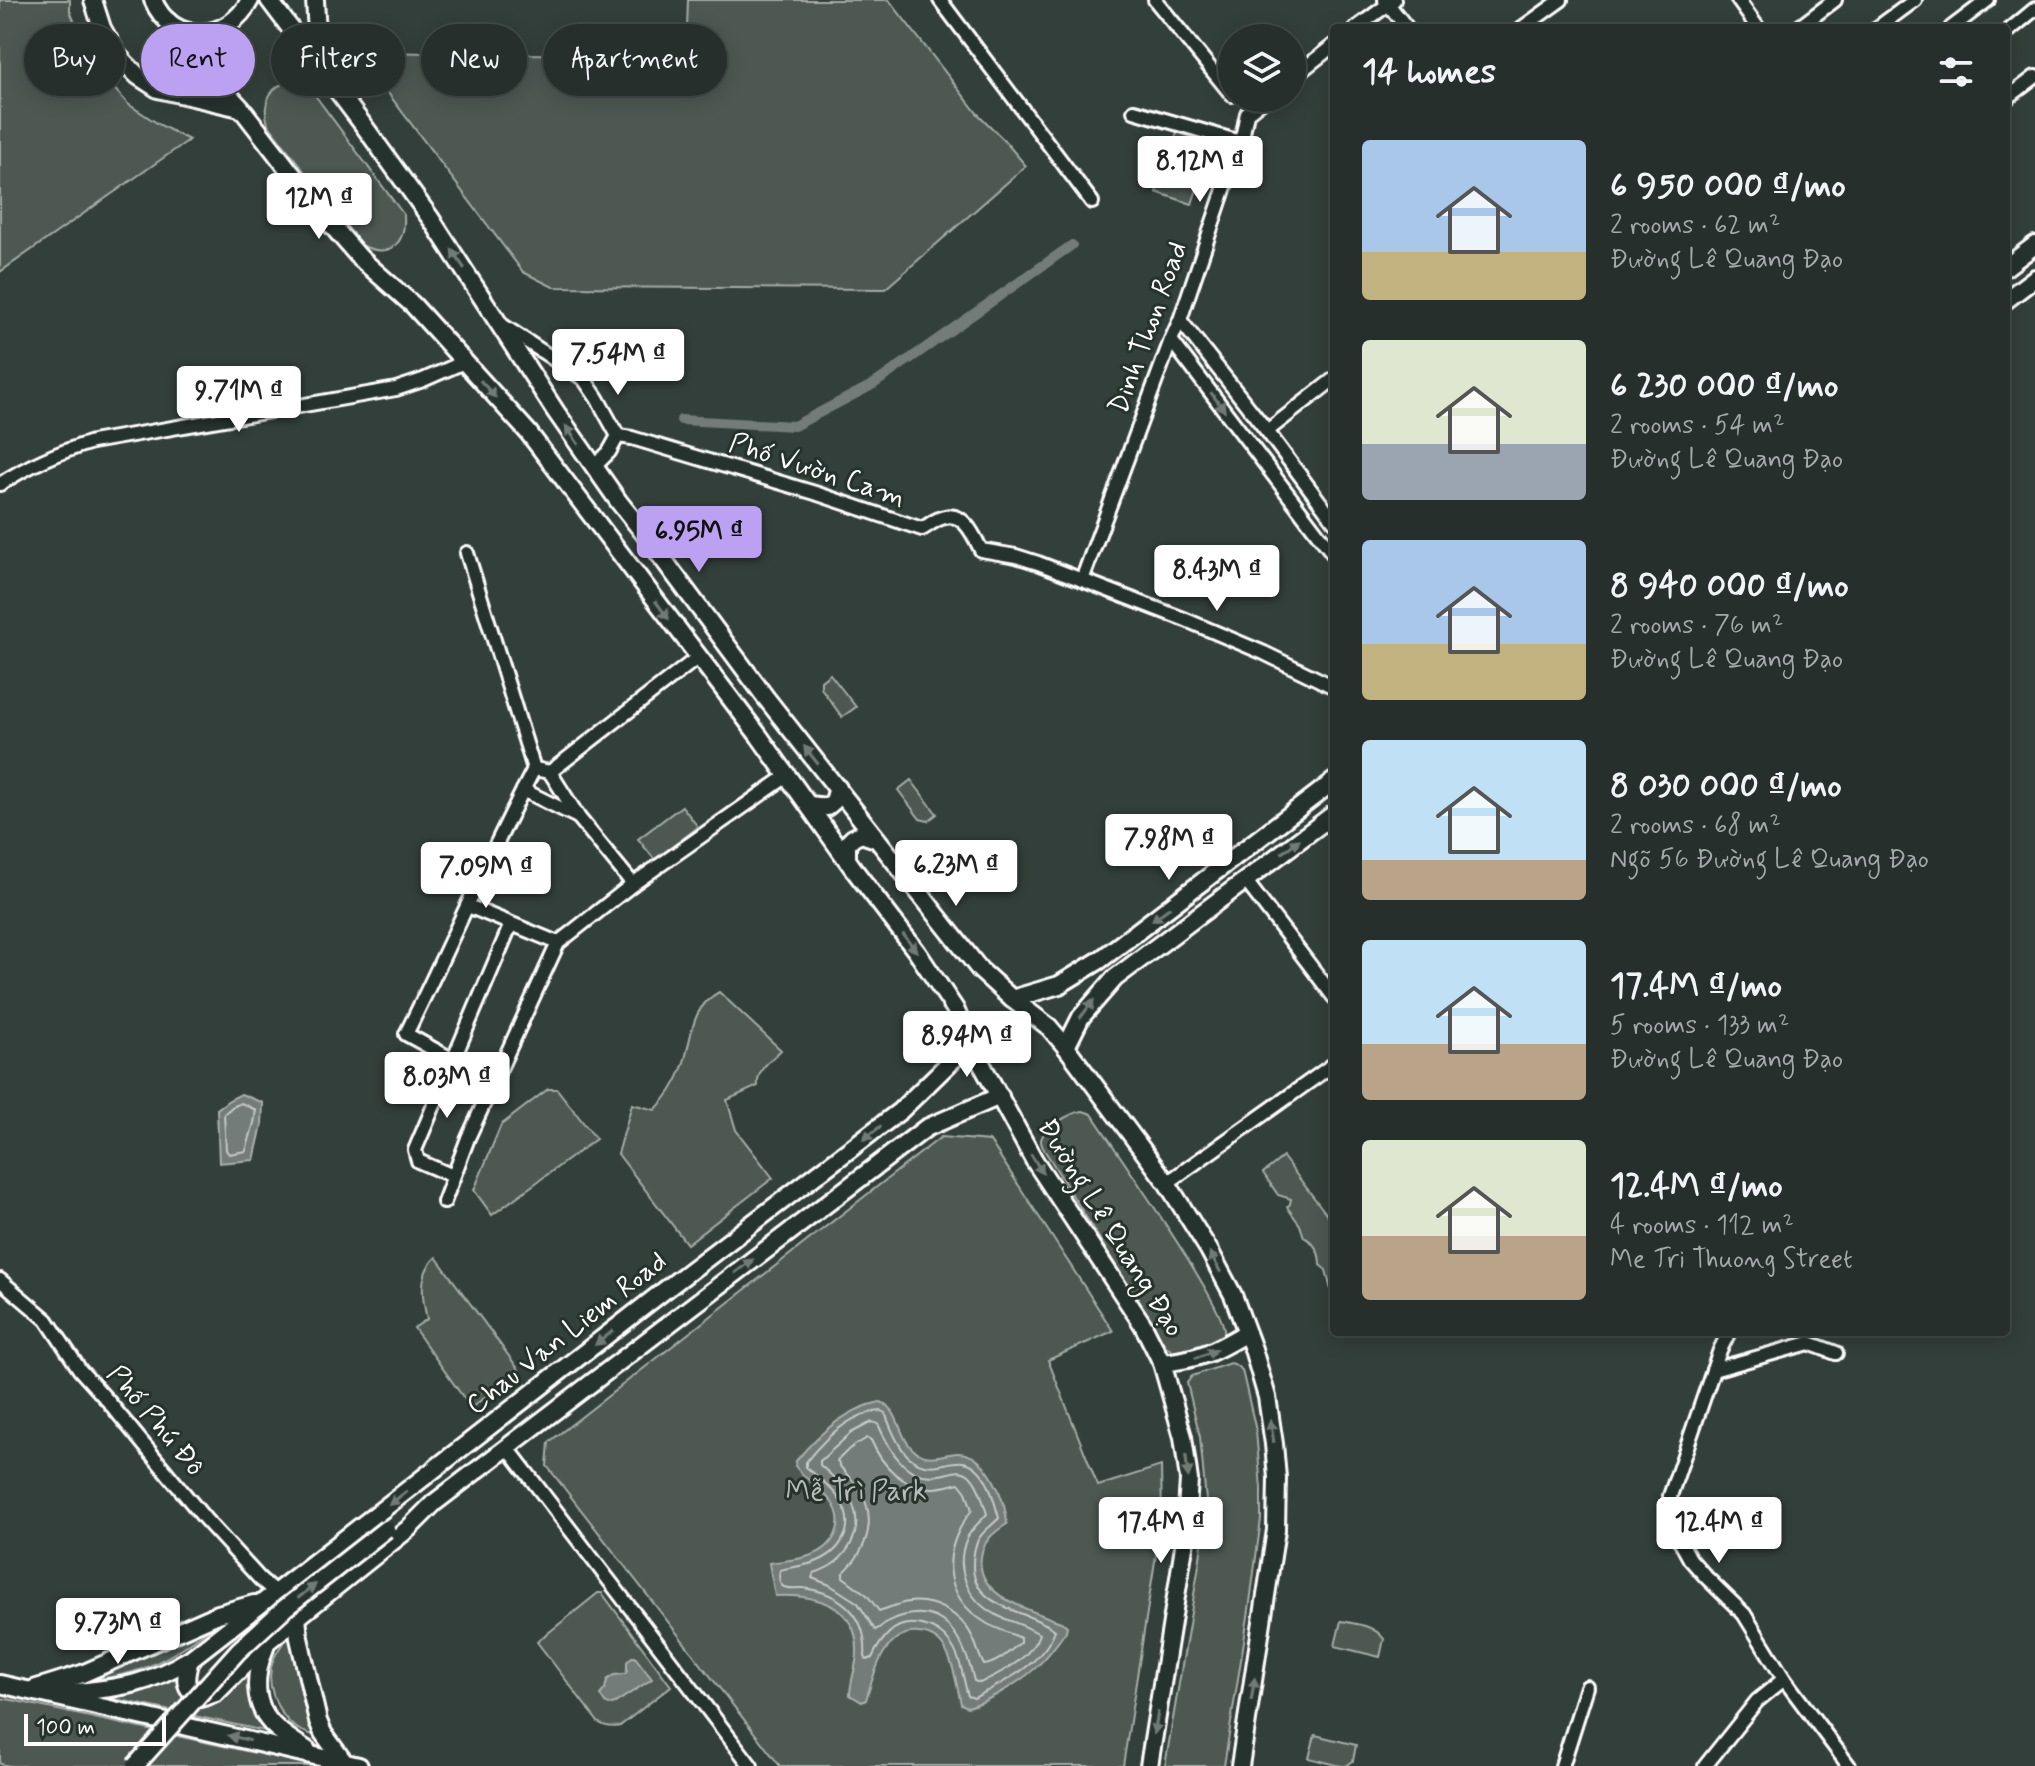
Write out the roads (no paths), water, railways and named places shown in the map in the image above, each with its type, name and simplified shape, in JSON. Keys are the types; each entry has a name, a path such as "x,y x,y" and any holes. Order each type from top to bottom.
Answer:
{"main road":[{"path":"93,0 102,28 117,55 138,76 158,89 241,108"},
{"name":"Đường Lê Quang Đạo","path":"153,0 156,9 186,49 241,108 360,258 413,305 528,432 809,805 955,1009 970,1043 1034,1160 1143,1325 1162,1363 1186,1455 1189,1480 1178,1591 1149,1766"},
{"path":"168,21 182,30 199,34 216,32 231,25 244,13 250,0"},
{"path":"269,0 287,24"},
{"path":"315,0 316,24"},
{"path":"341,96 431,219 594,467 756,685 980,970 1049,1027 1066,1047 1167,1183 1233,1295 1267,1397 1277,1478 1276,1530 1240,1766"},
{"path":"2010,264 2035,246"},
{"path":"2010,297 2035,278"},
{"path":"1012,999 1059,985 1100,960 1330,784"},
{"path":"809,805 827,807 834,801 838,788"},
{"path":"1066,1047 1081,1017 1115,978 1330,817"},
{"path":"847,859 847,844 853,838 861,834 876,839"},
{"path":"1100,960 1115,978"},
{"name":"Chau Van Liem Road","path":"53,1695 139,1682 190,1659 907,1105 970,1043"},
{"name":"Chau Van Liem Road","path":"190,1659 185,1679 187,1687 201,1698 216,1693 268,1641 408,1529 434,1503 682,1313 926,1128 1000,1096"},
{"path":"907,1105 926,1128"},
{"path":"665,1290 682,1313"},
{"path":"1162,1363 1190,1360 1216,1351 1246,1333"},
{"path":"135,1766 238,1651 285,1608 386,1529 434,1503"},
{"path":"29,1690 82,1674 218,1614 270,1597"},
{"path":"297,1617 318,1721 323,1733 351,1764"},
{"path":"268,1641 256,1677 261,1705 275,1727 315,1756"},
{"path":"0,1684 351,1764"}],"street":[{"path":"940,0 1092,202"},
{"path":"1155,0 1218,78"},
{"path":"1528,24 1561,0"},
{"path":"1738,0 1755,24"},
{"path":"1803,24 1835,0"},
{"path":"1882,24 1915,0"},
{"path":"1956,24 1988,0"},
{"path":"2010,30 2035,9 2026,0"},
{"path":"1361,24 1389,1 1404,24"},
{"path":"1306,67 1330,48"},
{"path":"2010,96 2035,77"},
{"path":"1134,111 1240,142"},
{"name":"Dinh Thon Road","path":"1082,580 1180,320 1247,113"},
{"path":"1180,320 1330,516"},
{"path":"500,324 584,379 597,398 618,436 609,452 594,467"},
{"path":"1171,340 1330,550"},
{"path":"0,484 35,463 92,442 396,389 464,362"},
{"path":"1267,431 1330,382"},
{"name":"Phố Vườn Cam","path":"618,436 815,493 922,529 946,516 955,516 965,523 981,550 1038,563 1082,580 1225,636 1330,685"},
{"path":"467,553 534,769 406,1034 453,1060 495,1078"},
{"path":"550,772 697,658"},
{"path":"534,769 550,772 579,818 633,884"},
{"path":"444,1202 495,1078 558,943 633,884 787,776"},
{"path":"523,790 579,818"},
{"path":"1245,880 1330,992"},
{"path":"468,906 558,943"},
{"path":"453,1176 418,1161 415,1150 511,924"},
{"path":"1167,1183 1330,1067"},
{"name":"Phố Phú Đô","path":"0,1280 47,1320 80,1370 205,1519 260,1579 270,1597"},
{"path":"1727,1336 1670,1496 1673,1524 1690,1559 1744,1614 1784,1679 1849,1766"},
{"path":"1713,1370 1809,1343 1836,1353"},
{"path":"507,1447 751,1766"},
{"path":"1705,1766 1757,1701 1784,1679"},
{"path":"1562,1766 1587,1687"}],"water":[{"path":"241,1094 263,1103 262,1125 254,1160 219,1163 217,1109"},
{"path":"880,1402 892,1410 905,1439 915,1451 931,1457 957,1453 968,1455 986,1468 999,1490 1007,1524 990,1538 982,1551 982,1571 987,1583 1009,1601 1067,1626 1036,1668 1008,1688 975,1705 967,1707 961,1704 953,1669 943,1645 919,1633 897,1638 889,1646 877,1666 866,1700 862,1702 850,1695 857,1652 850,1623 842,1613 818,1600 775,1596 769,1563 801,1558 820,1551 832,1540 838,1525 836,1509 831,1501 799,1471 796,1461 833,1424 855,1410"},
{"path":"632,1657 652,1679 615,1703 605,1703 600,1695 607,1680 614,1675 625,1674 627,1662"}],"waterway":[{"path":"681,420 794,426 874,384 1072,245"}],"park label":[{"name":"Mễ Trì Park","path":"856,1492"}]}
